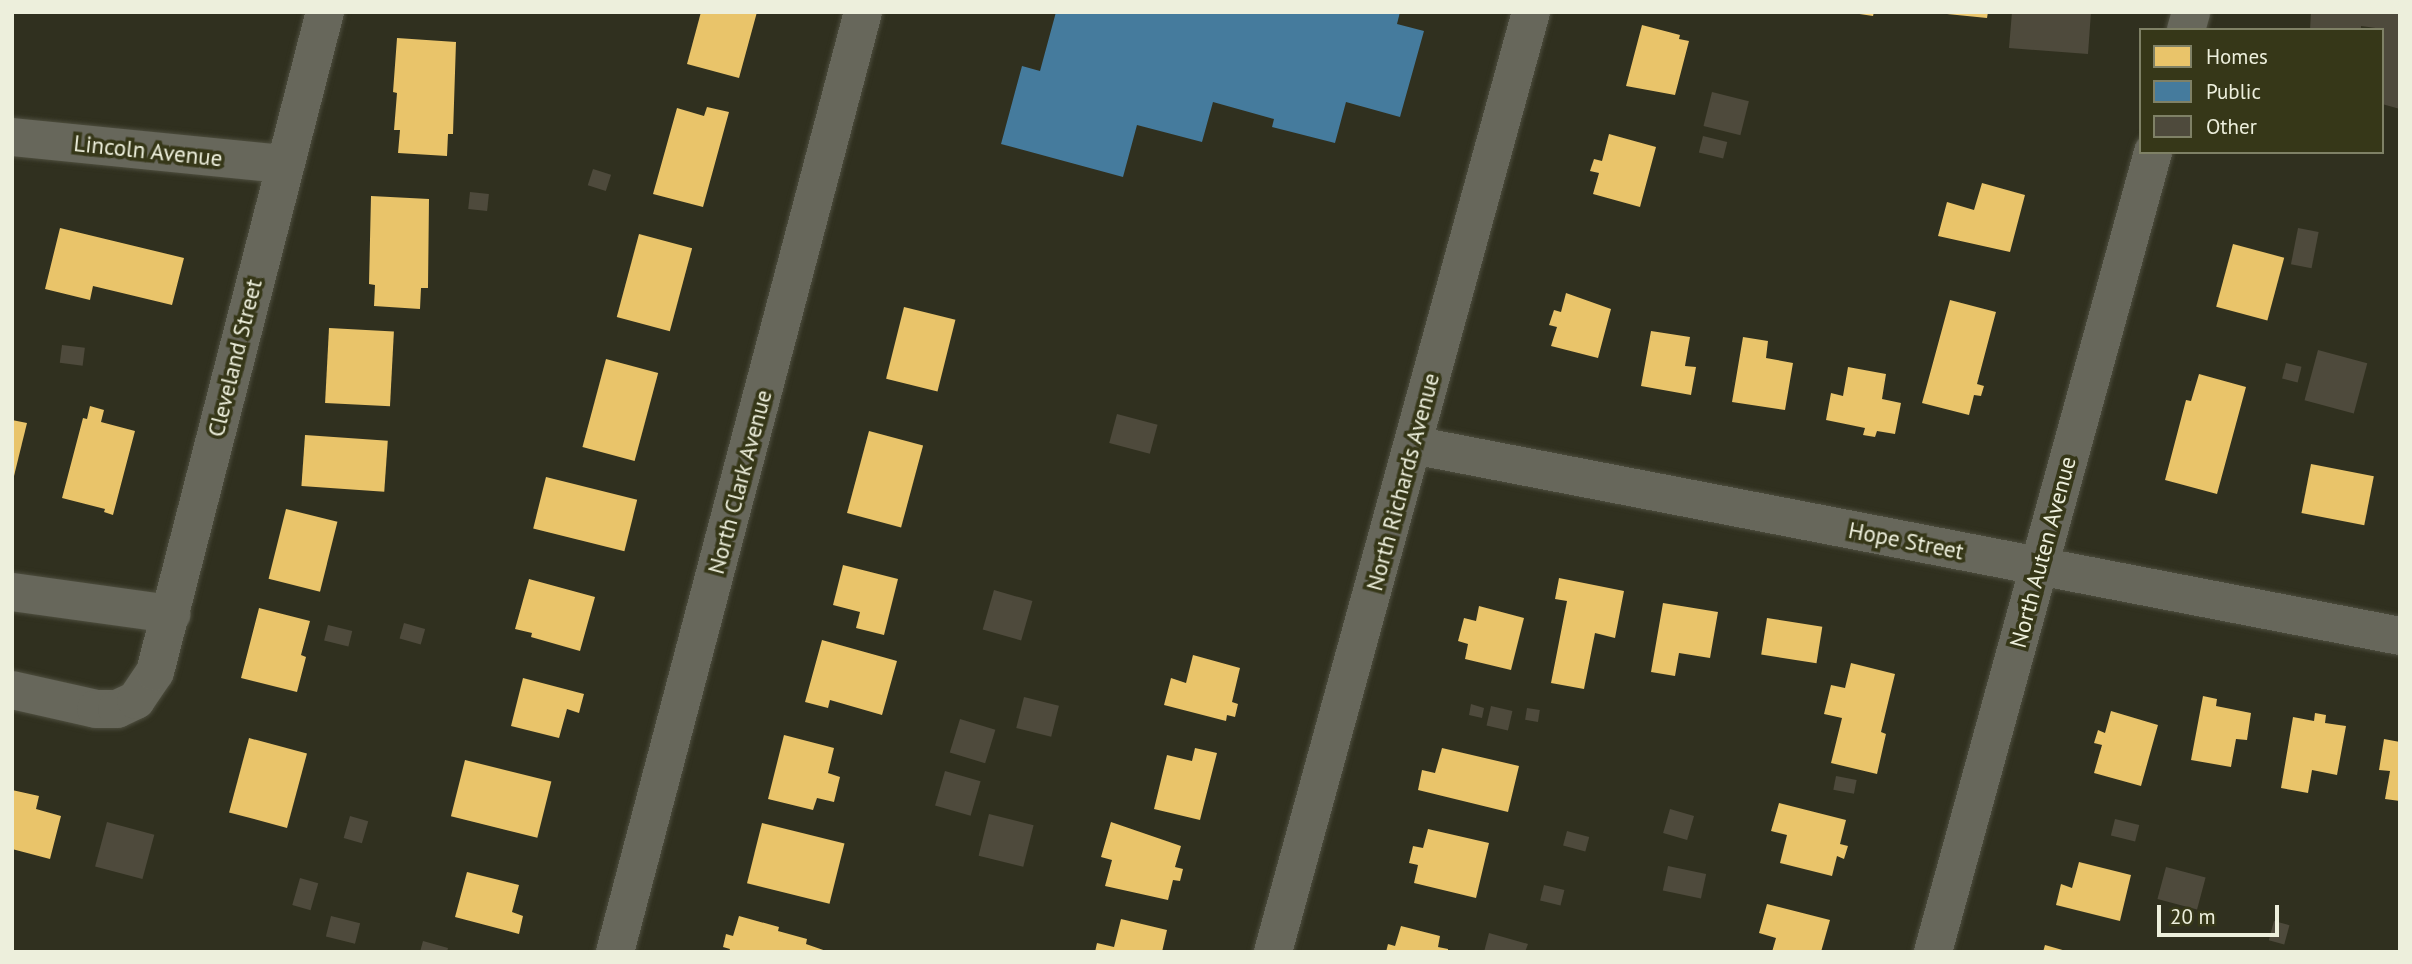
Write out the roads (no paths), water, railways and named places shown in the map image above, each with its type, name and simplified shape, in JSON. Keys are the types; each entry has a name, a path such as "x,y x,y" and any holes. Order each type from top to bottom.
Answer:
{"street":[{"name":"Cleveland Street","path":"12,690 96,709 117,709 136,700 155,672 325,12"},
{"name":"North Clark Avenue","path":"615,952 863,12"},
{"name":"North Richards Avenue","path":"1273,952 1531,12"},
{"name":"Lincoln Avenue","path":"12,137 284,164"},
{"name":"North Auten Avenue","path":"1933,952 2151,154"},
{"name":"Hope Street","path":"1413,445 2400,636"},
{"path":"12,592 171,614"}]}
